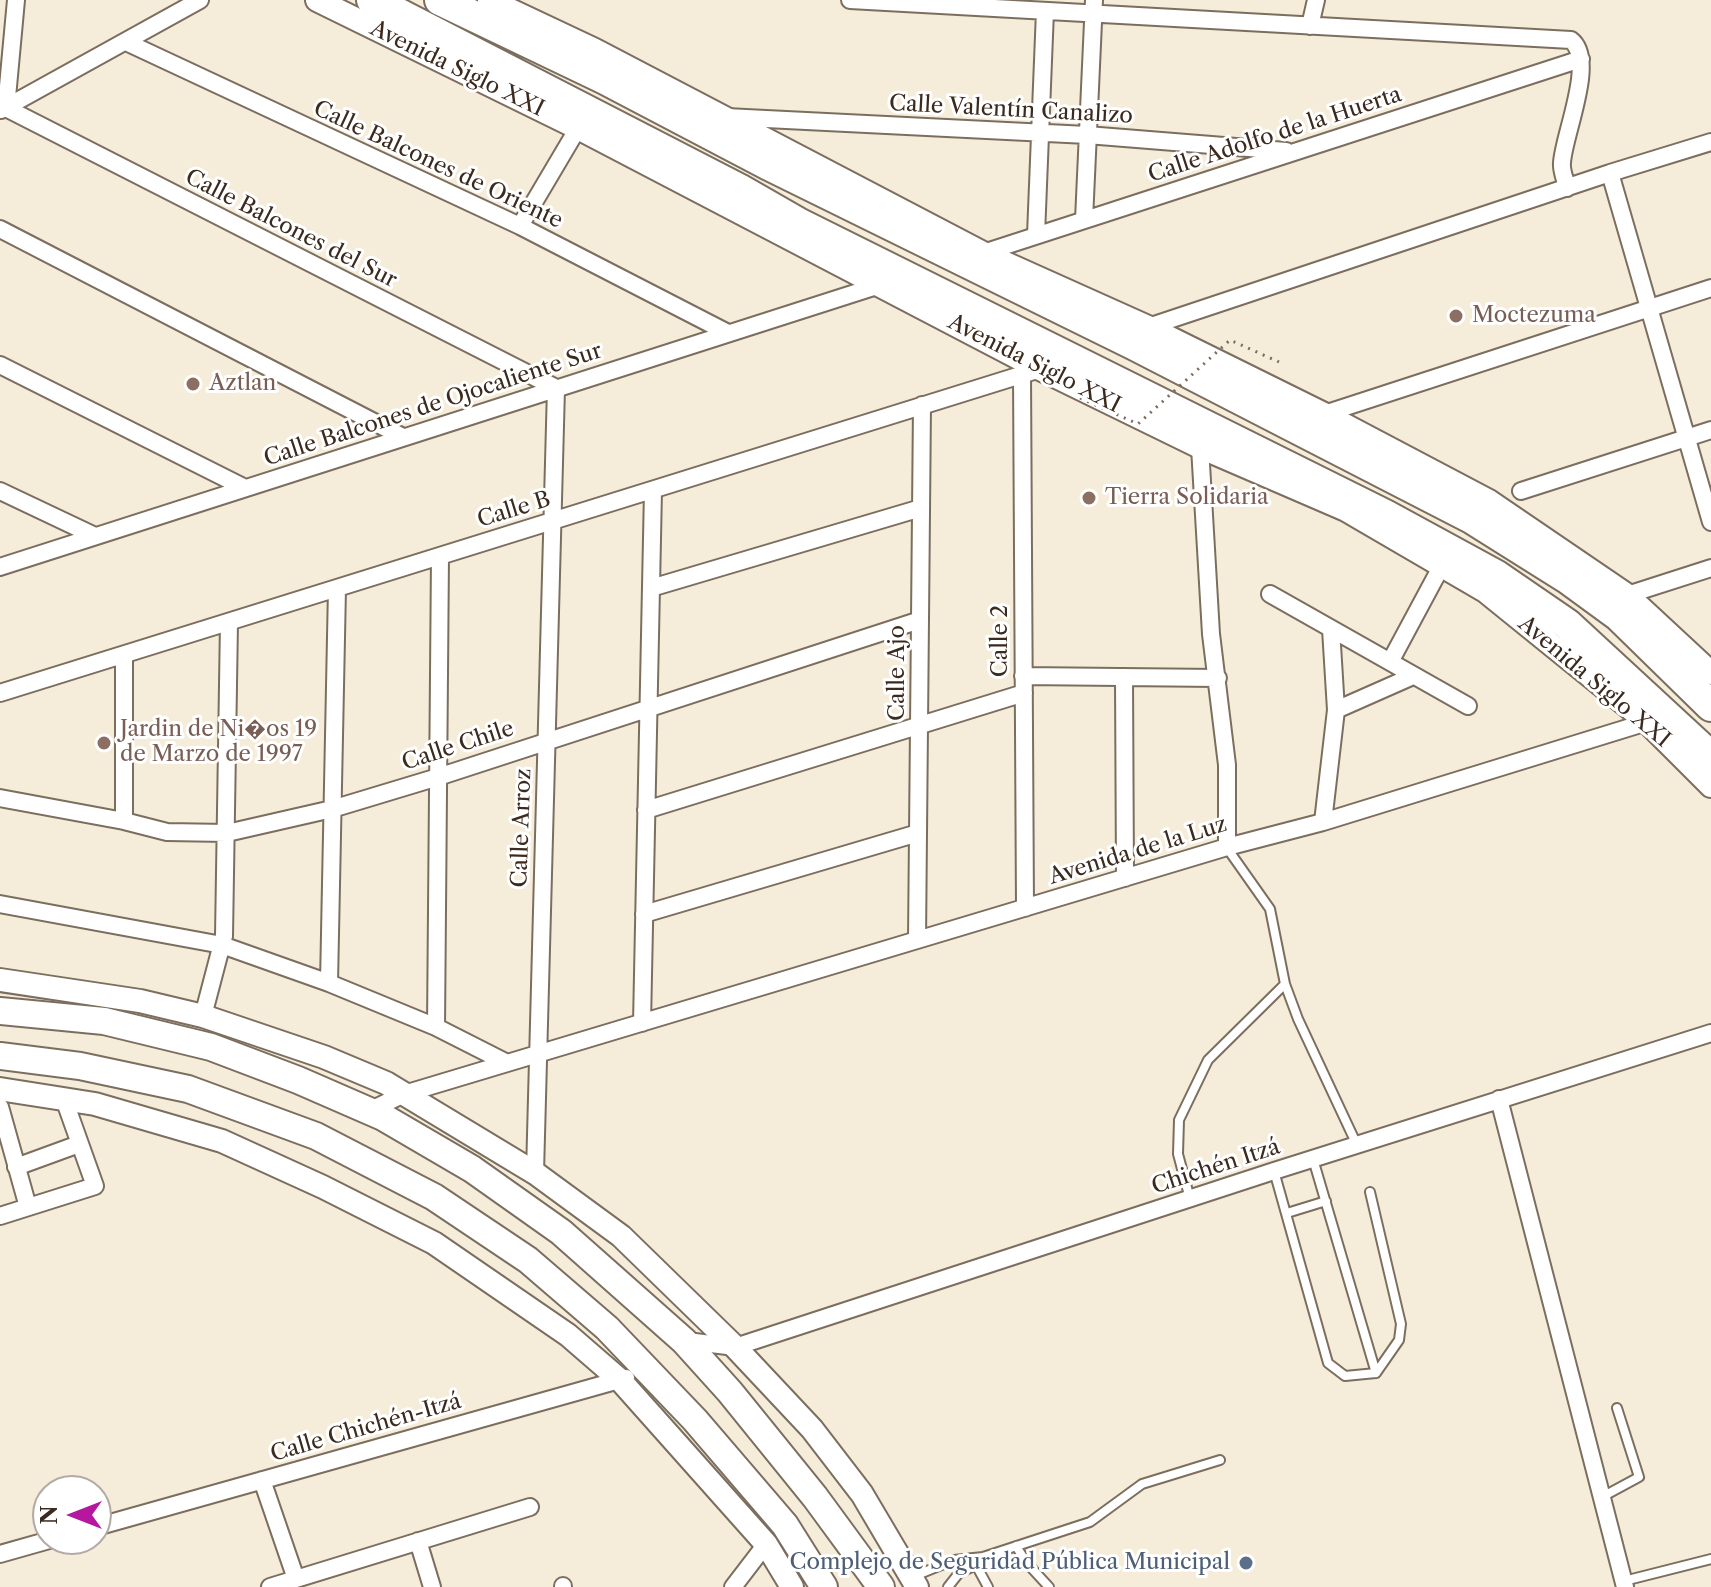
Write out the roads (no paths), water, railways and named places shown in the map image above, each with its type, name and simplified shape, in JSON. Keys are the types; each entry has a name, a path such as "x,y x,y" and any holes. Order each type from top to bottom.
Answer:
{"highway":[{"name":"Avenida Siglo XXI","path":"372,0 739,189 800,224 1451,550 1497,576 1567,624 1711,757"},
{"path":"440,0 605,79 891,225 1141,336 1473,519 1567,578 1619,616 1711,706"},
{"path":"595,50 605,79"},
{"path":"891,225 922,220"},
{"path":"766,225 800,224"},
{"path":"1610,662 1648,643"}],"main road":[{"path":"0,1011 104,1021 211,1047 369,1111 472,1169 561,1232 684,1341 711,1369 796,1473 881,1587"},
{"path":"0,1056 80,1066 188,1089 316,1136 434,1197 528,1260 607,1328 695,1420 785,1525 824,1587"},
{"path":"803,1554 812,1587"}],"street":[{"path":"3,110 16,0"},
{"path":"3,110 200,0"},
{"name":"Avenida Siglo XXI","path":"317,0 578,128 766,225 880,285 1031,372 1346,510 1485,591 1647,722 1711,786"},
{"path":"489,0 595,50 1141,336 1324,414 1489,501 1627,595 1711,673"},
{"path":"850,0 1006,4 1045,11 1093,7 1185,19 1571,40 1578,45 1581,59 1575,106 1561,165 1567,188"},
{"path":"1185,19 1189,0"},
{"path":"1310,26 1316,0"},
{"path":"1084,220 1093,7"},
{"path":"1036,235 1045,11"},
{"name":"Calle Balcones de Oriente","path":"126,42 520,226 728,333"},
{"name":"Calle Adolfo de la Huerta","path":"983,253 1581,59"},
{"name":"Calle Balcones del Sur","path":"3,110 556,388"},
{"name":"Calle Valentín Canalizo","path":"723,117 1040,132 1296,151"},
{"path":"520,226 578,128"},
{"path":"1141,336 1610,173 1711,142"},
{"path":"1610,173 1711,522"},
{"path":"0,229 403,437"},
{"name":"Calle Balcones de Ojocaliente Sur","path":"0,567 880,285"},
{"path":"1324,414 1711,288"},
{"path":"0,365 245,488"},
{"name":"Calle B","path":"0,693 1031,372"},
{"name":"Calle 2","path":"1025,908 1023,676 1031,372"},
{"name":"Calle Arroz","path":"535,1173 556,388"},
{"name":"Calle Ajo","path":"917,940 922,405"},
{"path":"1521,491 1711,430"},
{"path":"1200,447 1211,634 1227,765 1227,847"},
{"path":"642,1023 653,490"},
{"path":"0,491 95,536"},
{"path":"651,588 921,508"},
{"path":"436,1027 440,556"},
{"path":"1390,662 1441,567"},
{"path":"1627,595 1711,568"},
{"path":"329,983 337,588"},
{"path":"1270,594 1468,706"},
{"name":"Calle Chile","path":"0,798 167,832 227,833 332,809 438,777 920,620"},
{"path":"203,1016 222,945 227,833 229,622"},
{"path":"1323,822 1336,710 1331,629"},
{"path":"124,655 124,821"},
{"path":"1023,676 1218,678"},
{"path":"1336,710 1413,676"},
{"path":"1124,677 1125,878"},
{"path":"646,810 1024,693"},
{"name":"Avenida de la Luz","path":"369,1111 404,1094 1227,847 1323,822 1647,722"},
{"path":"644,914 918,833"},
{"path":"0,904 222,945 329,983 436,1027 507,1063"},
{"path":"0,980 140,1001 203,1016 324,1057 386,1083 535,1173 621,1236 735,1347 812,1429 862,1494 914,1582"},
{"name":"Chichén Itzá","path":"735,1347 1274,1171 1711,1033"},
{"path":"0,1089 95,1104 222,1141 434,1243 568,1335 620,1380 766,1544 792,1587"},
{"path":"0,1216 95,1186 64,1099"},
{"path":"1499,1099 1624,1584"},
{"path":"0,1107 28,1207"},
{"path":"16,1167 79,1144"},
{"path":"684,1341 735,1347"},
{"name":"Calle Chichén-Itzá","path":"112,1522 649,1371"},
{"path":"262,1480 296,1579"},
{"path":"270,1587 530,1507"},
{"path":"418,1541 432,1587"},
{"path":"733,1587 766,1544"},
{"path":"0,1554 32,1545"}],"lane":[{"path":"1227,847 1270,909 1285,984 1298,1019 1357,1145"},
{"path":"1190,1199 1178,1154 1179,1120 1208,1060 1285,984"},
{"path":"1313,1159 1376,1373"},
{"path":"1274,1171 1328,1363 1345,1376 1376,1373 1399,1340 1401,1324 1370,1192"},
{"path":"1287,1213 1326,1201"},
{"path":"1601,1497 1639,1477 1617,1408"},
{"path":"914,1582 954,1560 983,1557 1090,1522 1142,1484 1220,1460"},
{"path":"1016,1546 1039,1587"},
{"path":"948,1587 959,1573 976,1565 983,1557"},
{"path":"1624,1584 1711,1559"},
{"path":"1026,1562 1049,1587"},
{"path":"976,1565 988,1587"}],"place":[{"name":"Moctezuma","path":"1456,316"},
{"name":"Aztlan","path":"193,384"},
{"name":"Tierra Solidaria","path":"1089,498"},
{"name":"Jardin de Ni�os 19 de Marzo de 1997","path":"104,743"},
{"name":"Complejo de Seguridad Pública Municipal","path":"1246,1563"}]}
